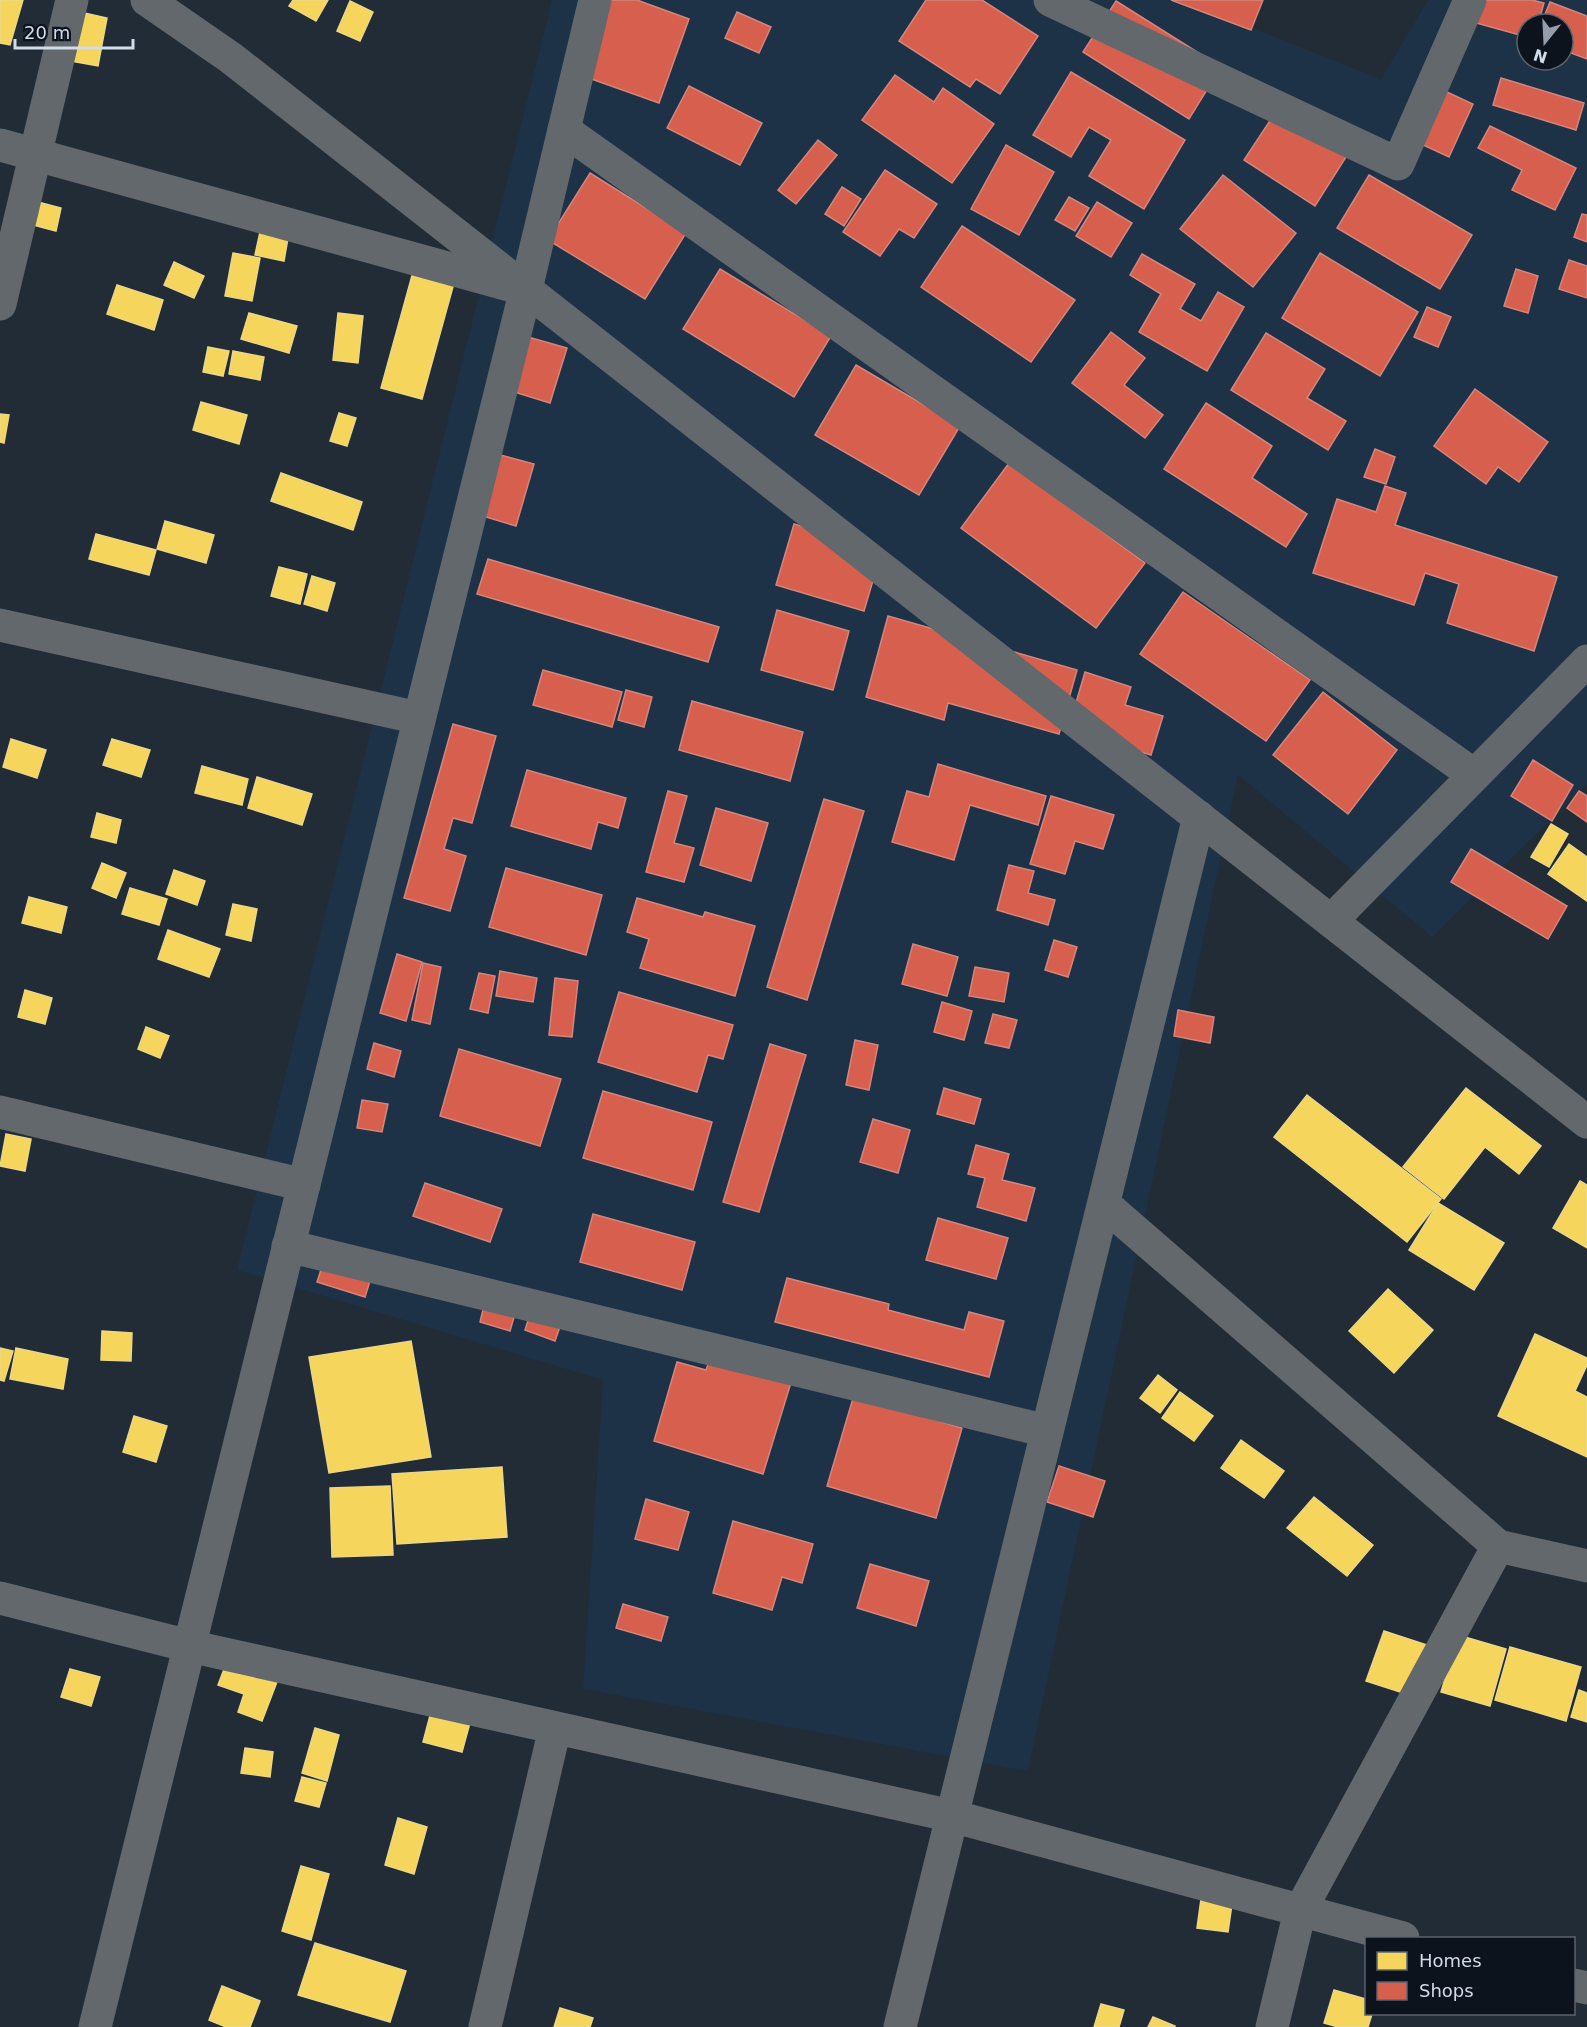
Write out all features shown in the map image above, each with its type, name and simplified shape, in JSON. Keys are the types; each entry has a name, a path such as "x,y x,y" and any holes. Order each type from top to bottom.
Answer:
{"street":[{"path":"0,304 72,0"},
{"path":"147,0 231,58 1587,1122"},
{"path":"95,2027 526,289 595,0"},
{"path":"1050,0 1398,164 1470,0"},
{"path":"564,130 1474,775"},
{"path":"0,145 526,289"},
{"path":"0,625 419,718"},
{"path":"1331,921 1587,662"},
{"path":"900,2027 1199,817"},
{"path":"0,1112 304,1185"},
{"path":"1104,1204 1498,1546 1587,1566"},
{"path":"288,1246 1047,1431"},
{"path":"1272,2027 1300,1911 1498,1546"},
{"path":"0,1598 189,1646 952,1816 1399,1937"},
{"path":"485,2027 555,1728"}],"shaded area":[{"path":"552,0 1182,0 1381,79 1428,0 1587,0 1587,784 1432,937 1238,775 1028,1771 583,1689 603,1380 237,1270"}],"building: Homes":[{"path":"0,0 23,0 10,45 0,43"},
{"path":"293,0 328,0 316,21 289,6"},
{"path":"350,1 373,12 360,41 337,31"},
{"path":"80,12 107,18 98,66 70,61"},
{"path":"38,202 61,208 56,231 33,225"},
{"path":"260,232 288,238 284,261 255,255"},
{"path":"233,253 260,258 252,301 225,296"},
{"path":"174,262 204,276 194,298 164,285"},
{"path":"413,272 454,283 422,399 381,388"},
{"path":"117,285 163,300 154,330 107,314"},
{"path":"249,313 297,326 289,353 241,339"},
{"path":"338,313 363,316 358,363 333,360"},
{"path":"208,347 229,351 223,376 203,372"},
{"path":"233,351 264,357 260,380 229,374"},
{"path":"201,402 247,415 239,444 193,430"},
{"path":"339,413 356,418 347,446 330,441"},
{"path":"0,414 9,415 4,443 0,442"},
{"path":"281,473 362,502 353,530 271,501"},
{"path":"165,521 214,535 206,563 157,549"},
{"path":"96,534 156,550 149,575 89,559"},
{"path":"279,567 307,574 300,604 271,596"},
{"path":"312,576 335,583 327,611 304,604"},
{"path":"11,739 46,750 37,778 3,767"},
{"path":"112,739 150,750 141,777 103,765"},
{"path":"202,766 248,779 242,805 195,793"},
{"path":"257,777 312,794 302,825 248,808"},
{"path":"97,813 121,820 116,843 91,837"},
{"path":"1551,824 1568,834 1549,867 1531,857"},
{"path":"1569,844 1587,857 1587,901 1548,874"},
{"path":"102,863 126,873 116,898 92,888"},
{"path":"174,870 205,881 197,905 166,894"},
{"path":"130,888 167,899 159,925 122,914"},
{"path":"29,897 67,907 61,933 22,923"},
{"path":"233,904 257,909 251,941 226,935"},
{"path":"168,930 220,949 209,977 158,959"},
{"path":"25,990 52,998 45,1024 18,1017"},
{"path":"146,1027 169,1036 160,1058 138,1049"},
{"path":"1466,1088 1541,1146 1519,1174 1485,1147 1444,1199 1403,1167"},
{"path":"1307,1095 1441,1199 1407,1242 1274,1137"},
{"path":"6,1134 31,1139 25,1171 0,1166"},
{"path":"1580,1181 1587,1185 1587,1248 1553,1228"},
{"path":"1438,1203 1504,1243 1474,1290 1409,1250"},
{"path":"1388,1289 1433,1330 1394,1373 1349,1331"},
{"path":"102,1331 132,1333 131,1361 101,1360"},
{"path":"1535,1334 1587,1358 1587,1365 1575,1391 1587,1397 1587,1457 1498,1416"},
{"path":"411,1341 431,1457 329,1473 309,1357"},
{"path":"0,1348 13,1351 4,1381 0,1380"},
{"path":"16,1348 68,1359 63,1389 10,1379"},
{"path":"1158,1375 1177,1390 1160,1413 1140,1398"},
{"path":"1180,1392 1213,1416 1194,1441 1162,1418"},
{"path":"134,1416 167,1426 156,1462 123,1452"},
{"path":"1241,1440 1284,1471 1264,1498 1221,1468"},
{"path":"502,1467 507,1537 397,1544 392,1474"},
{"path":"390,1486 393,1555 332,1557 330,1488"},
{"path":"1314,1497 1373,1545 1347,1576 1287,1528"},
{"path":"1384,1631 1436,1648 1419,1698 1366,1681"},
{"path":"1458,1635 1506,1649 1490,1706 1441,1692"},
{"path":"1510,1647 1581,1667 1566,1721 1495,1700"},
{"path":"229,1656 280,1674 262,1721 238,1712 244,1694 218,1685"},
{"path":"70,1669 100,1677 91,1706 61,1697"},
{"path":"1579,1690 1587,1693 1587,1722 1571,1717"},
{"path":"432,1708 471,1719 462,1752 423,1742"},
{"path":"315,1728 339,1735 327,1781 302,1773"},
{"path":"245,1748 273,1752 270,1777 241,1773"},
{"path":"302,1777 326,1783 319,1807 295,1801"},
{"path":"398,1818 427,1827 414,1874 385,1865"},
{"path":"301,1866 329,1874 311,1940 282,1931"},
{"path":"1201,1899 1232,1904 1228,1932 1197,1928"},
{"path":"315,1943 406,1971 390,2022 298,1995"},
{"path":"222,1986 260,2001 250,2027 226,2027 209,2020"},
{"path":"1334,1990 1365,1999 1365,2015 1372,2015 1368,2027 1338,2027 1324,2023"},
{"path":"1101,2004 1124,2010 1119,2027 1094,2027"},
{"path":"560,2008 593,2018 590,2027 554,2027"},
{"path":"1153,2017 1175,2026 1148,2027"}],"building: Shops":[{"path":"610,0 637,0 689,19 659,103 583,76"},
{"path":"926,0 982,0 1038,36 1000,94 976,79 970,87 899,41"},
{"path":"1171,0 1263,0 1251,30"},
{"path":"1475,0 1532,0 1544,3 1541,12 1515,12 1515,34 1469,21"},
{"path":"1116,1 1221,67 1189,119 1083,52"},
{"path":"1550,2 1587,16 1587,59 1575,54 1575,12 1546,12"},
{"path":"737,12 771,27 759,53 725,38"},
{"path":"1071,72 1185,140 1144,209 1089,176 1111,140 1089,127 1071,157 1033,135"},
{"path":"895,75 934,102 943,88 994,124 952,183 862,120"},
{"path":"1501,78 1584,103 1576,130 1493,105"},
{"path":"1432,85 1473,104 1449,157 1408,138"},
{"path":"689,86 762,123 740,165 667,128"},
{"path":"1283,101 1353,146 1315,206 1244,160"},
{"path":"1490,126 1576,168 1555,210 1512,190 1522,170 1478,148"},
{"path":"818,140 837,155 796,204 778,190"},
{"path":"1006,145 1054,172 1019,235 971,209"},
{"path":"885,170 937,204 914,238 899,229 880,256 843,232"},
{"path":"590,173 686,233 645,299 548,240"},
{"path":"1223,175 1296,233 1253,287 1180,229"},
{"path":"1369,175 1472,235 1440,289 1337,228"},
{"path":"842,187 861,199 844,226 825,214"},
{"path":"1069,197 1089,208 1075,231 1055,220"},
{"path":"1097,202 1132,223 1111,257 1076,236"},
{"path":"1582,214 1587,215 1587,242 1574,237"},
{"path":"962,226 1075,300 1031,362 921,287"},
{"path":"1320,253 1418,312 1380,376 1282,318"},
{"path":"1142,254 1195,284 1180,309 1201,321 1218,292 1244,307 1207,371 1139,332 1161,294 1130,275"},
{"path":"1569,260 1587,266 1587,298 1559,289"},
{"path":"720,269 831,336 794,397 683,329"},
{"path":"1516,269 1538,276 1528,313 1504,306"},
{"path":"1427,307 1451,317 1438,347 1414,337"},
{"path":"1111,332 1145,358 1124,385 1163,415 1145,438 1072,383"},
{"path":"1266,333 1325,369 1307,398 1346,421 1328,450 1231,390"},
{"path":"528,337 567,348 550,403 511,391"},
{"path":"856,365 960,426 919,495 815,435"},
{"path":"1475,389 1548,442 1519,482 1498,467 1486,484 1434,446"},
{"path":"1206,403 1272,446 1252,478 1307,514 1286,547 1164,469"},
{"path":"1375,449 1395,457 1386,484 1364,477"},
{"path":"493,453 534,464 516,526 476,514"},
{"path":"1009,463 1145,563 1096,628 961,528"},
{"path":"1385,486 1406,493 1395,525 1557,577 1534,651 1447,623 1459,584 1425,573 1414,605 1313,573 1337,499 1376,512"},
{"path":"794,524 882,550 864,611 776,585"},
{"path":"488,559 719,627 708,662 477,594"},
{"path":"1183,592 1310,680 1266,741 1140,654"},
{"path":"777,610 849,631 833,690 761,670"},
{"path":"888,616 1077,670 1059,734 948,703 944,720 866,697"},
{"path":"543,670 622,692 612,727 533,705"},
{"path":"1085,672 1131,687 1125,705 1163,716 1151,755 1068,730"},
{"path":"626,690 652,697 644,727 618,720"},
{"path":"1323,692 1397,750 1348,814 1273,755"},
{"path":"692,701 803,732 790,781 679,750"},
{"path":"453,724 496,736 472,823 453,818 444,849 466,856 450,911 404,898"},
{"path":"1533,760 1573,785 1552,821 1511,796"},
{"path":"938,764 1046,796 1038,825 970,805 954,860 892,842 907,791 929,797"},
{"path":"527,770 626,798 618,828 598,822 591,849 511,826"},
{"path":"668,791 687,796 674,843 694,848 684,882 646,872"},
{"path":"1579,791 1587,796 1587,822 1567,808"},
{"path":"1051,796 1114,815 1103,849 1075,841 1065,874 1030,864"},
{"path":"824,799 864,811 807,1000 767,987"},
{"path":"716,808 768,823 751,881 700,865"},
{"path":"1471,849 1567,906 1548,939 1451,882"},
{"path":"1009,865 1034,871 1028,893 1055,900 1048,925 997,910"},
{"path":"506,868 602,895 586,955 489,927"},
{"path":"637,898 703,917 705,912 755,926 735,996 640,968 649,939 627,932"},
{"path":"1054,940 1077,947 1068,977 1045,970"},
{"path":"913,944 958,957 947,996 902,984"},
{"path":"397,954 422,962 406,1021 380,1013"},
{"path":"423,963 441,967 430,1024 412,1020"},
{"path":"975,967 1009,973 1004,1002 969,996"},
{"path":"500,971 537,978 533,1002 496,996"},
{"path":"479,973 495,976 488,1013 470,1009"},
{"path":"555,978 578,981 572,1037 549,1035"},
{"path":"619,992 733,1025 723,1059 708,1055 697,1092 598,1062"},
{"path":"942,1002 972,1011 964,1040 934,1032"},
{"path":"1178,1010 1214,1017 1210,1043 1174,1036"},
{"path":"993,1014 1017,1020 1009,1048 985,1043"},
{"path":"855,1040 878,1045 869,1090 846,1085"},
{"path":"374,1043 401,1051 394,1077 367,1069"},
{"path":"770,1044 806,1055 759,1212 723,1202"},
{"path":"459,1049 561,1079 540,1146 440,1116"},
{"path":"944,1088 981,1099 974,1124 937,1114"},
{"path":"603,1091 712,1122 693,1190 583,1158"},
{"path":"362,1100 388,1104 382,1132 357,1128"},
{"path":"873,1119 910,1130 898,1173 860,1162"},
{"path":"976,1145 1009,1154 1002,1180 1035,1188 1026,1221 977,1207 985,1178 968,1174"},
{"path":"425,1183 502,1209 490,1242 413,1216"},
{"path":"593,1214 695,1242 682,1290 580,1262"},
{"path":"938,1218 1008,1238 996,1279 926,1260"},
{"path":"327,1251 375,1265 365,1297 317,1282"},
{"path":"787,1278 889,1304 888,1310 964,1330 969,1312 1004,1321 989,1377 775,1322"},
{"path":"486,1297 517,1307 510,1331 480,1322"},
{"path":"531,1311 562,1321 555,1341 525,1330"},
{"path":"713,1351 793,1376 763,1474 654,1441 677,1362 706,1370"},
{"path":"856,1388 908,1412 962,1428 936,1518 827,1486"},
{"path":"1059,1466 1105,1481 1093,1517 1047,1502"},
{"path":"646,1499 689,1512 678,1550 635,1539"},
{"path":"733,1521 813,1544 802,1583 782,1577 772,1610 713,1593"},
{"path":"870,1564 929,1581 916,1626 857,1608"},
{"path":"623,1604 668,1617 661,1641 616,1628"}]}
